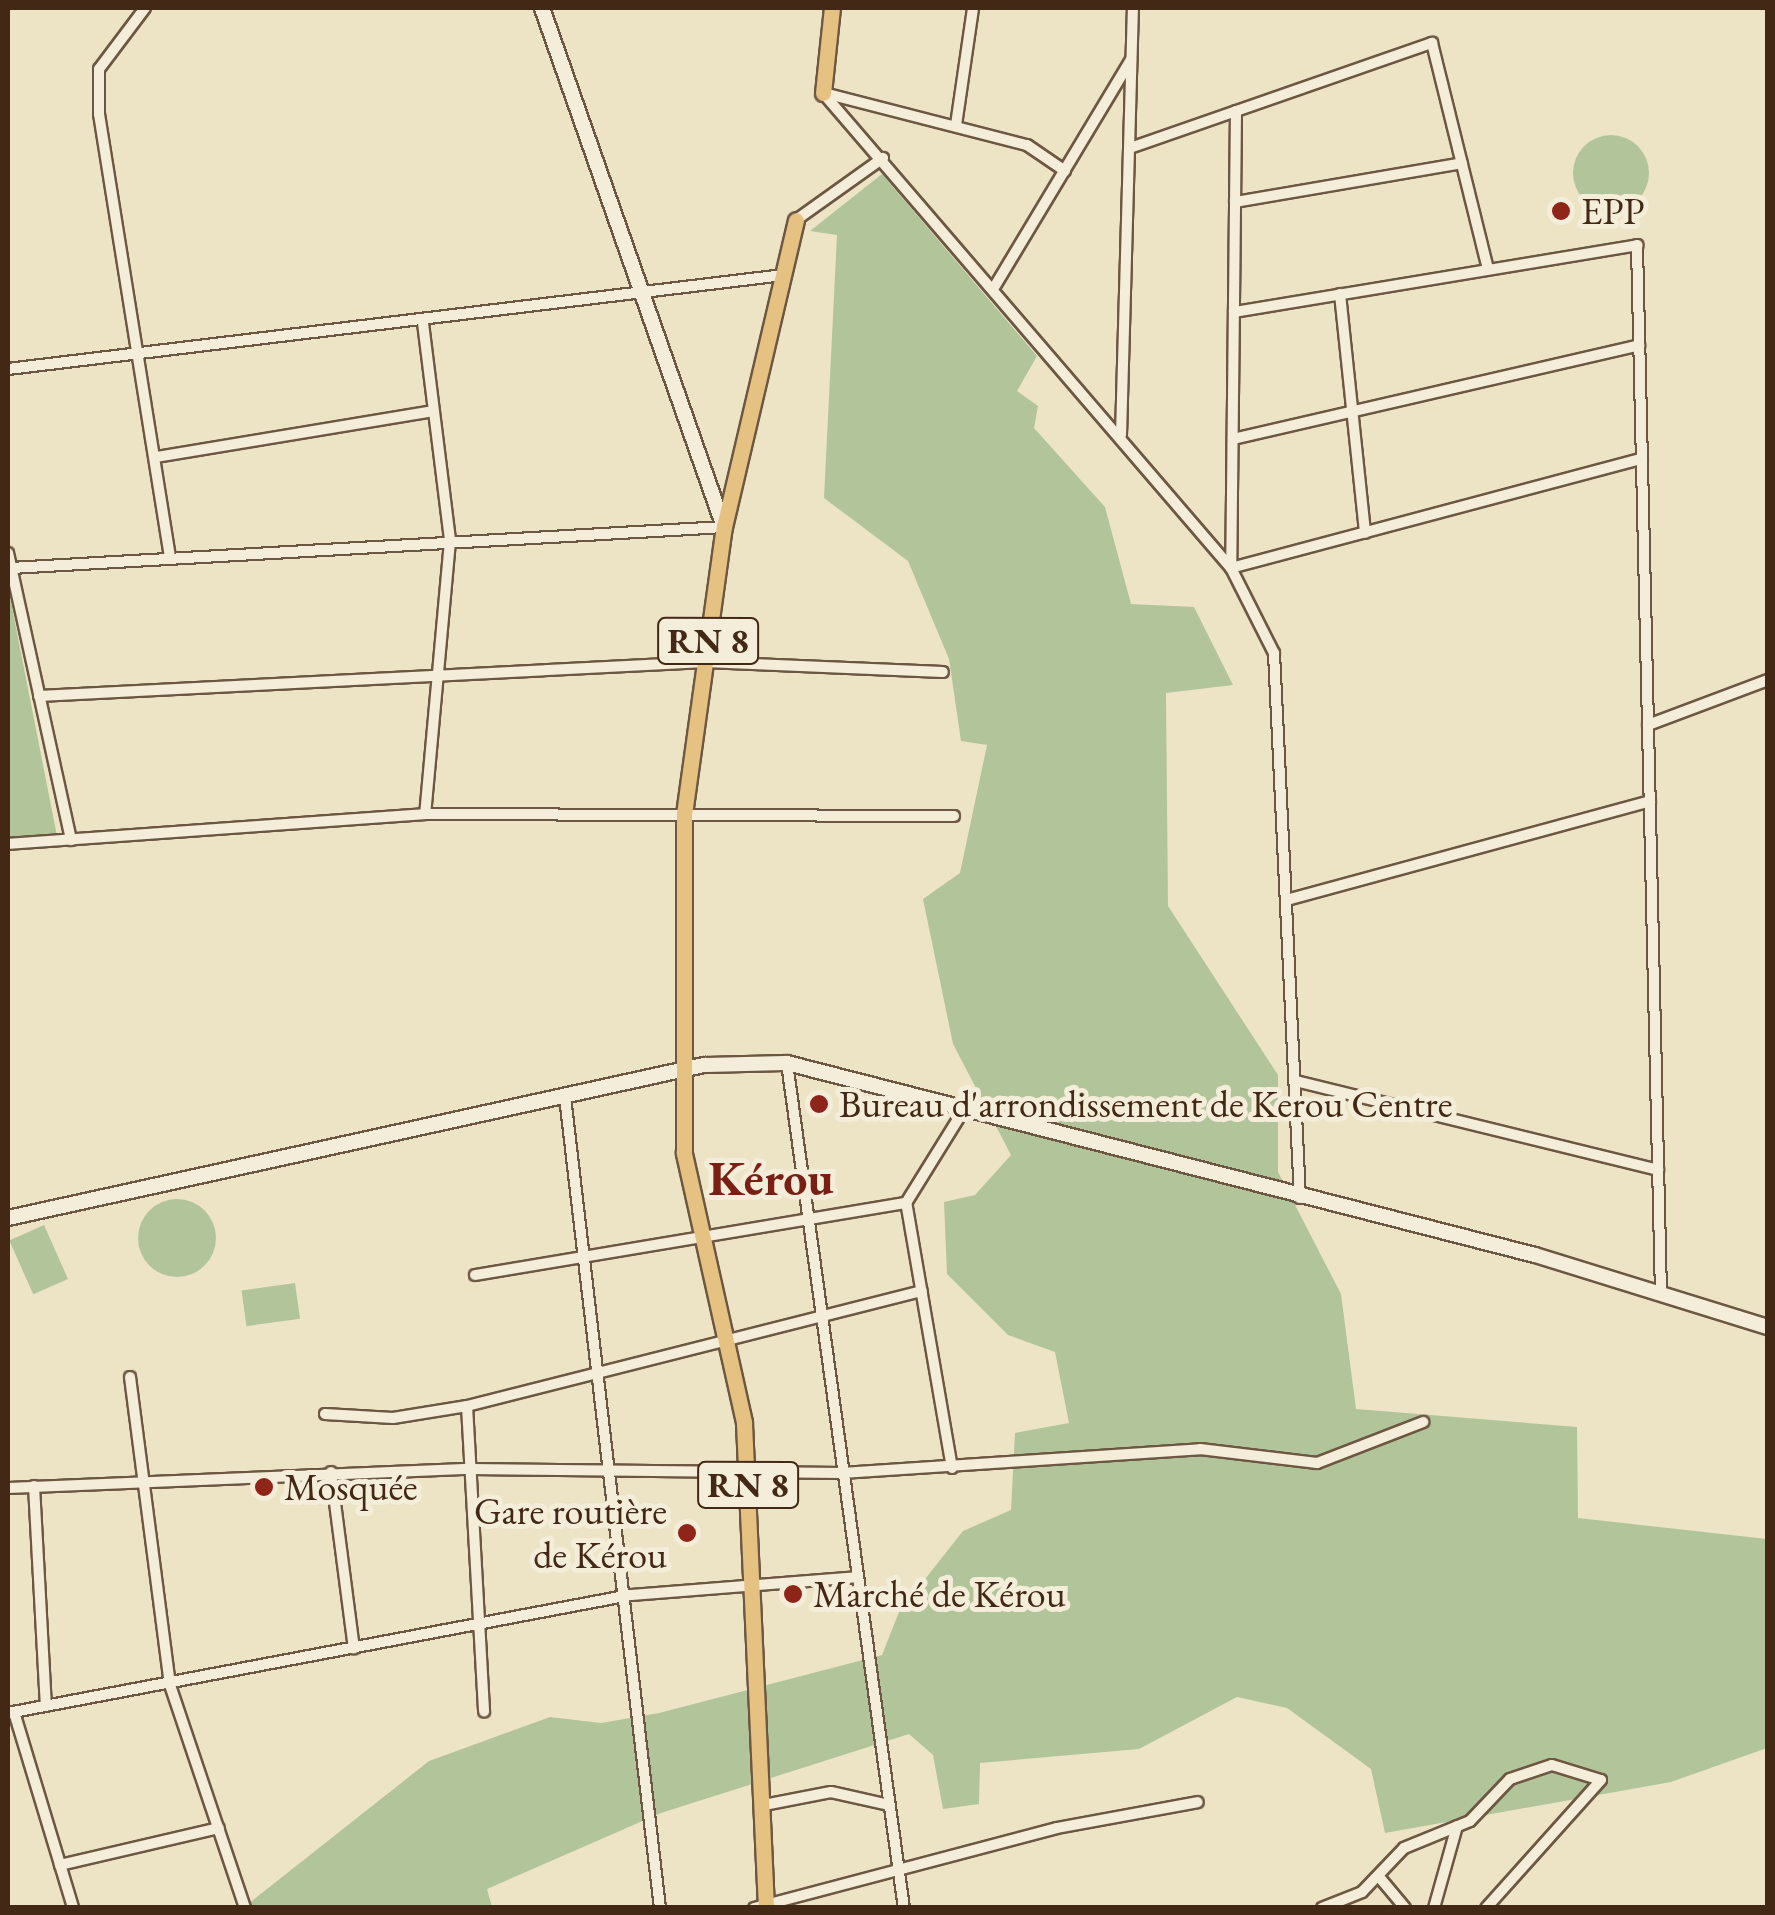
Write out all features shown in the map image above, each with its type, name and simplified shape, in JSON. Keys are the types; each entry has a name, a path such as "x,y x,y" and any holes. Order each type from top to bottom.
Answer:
{"main road":[{"path":"823,92 832,8"},
{"name":"RN 8","path":"762,1906 764,1805 747,1472 726,1342 684,1153 684,814 724,527 796,220"}],"street":[{"path":"145,8 99,69 170,554"},
{"path":"11,568 170,554 724,527 542,8"},
{"path":"956,125 973,8"},
{"path":"1121,436 1133,8"},
{"path":"1130,148 1432,44 1488,269"},
{"path":"996,286 1133,57"},
{"path":"823,92 1027,145 1064,170"},
{"path":"823,92 996,286 1231,568 1274,652 1290,899 1300,1198"},
{"path":"1231,568 1236,111"},
{"path":"796,220 883,158"},
{"path":"1235,202 1462,164"},
{"path":"1234,312 1637,245 1661,1292"},
{"path":"8,369 422,324 641,290 784,275"},
{"path":"1340,294 1365,533"},
{"path":"422,324 450,540 424,814"},
{"path":"1232,439 1639,345"},
{"path":"156,457 433,411"},
{"path":"1231,568 1642,459"},
{"path":"8,553 71,840"},
{"path":"39,696 705,662 943,672"},
{"path":"1648,725 1768,680"},
{"path":"1290,899 1650,800"},
{"path":"8,844 424,814 954,816"},
{"path":"787,1063 904,1908"},
{"path":"8,1218 681,1070 787,1063 1661,1292 1768,1327"},
{"path":"1296,1081 1658,1170"},
{"path":"566,1097 597,1373 630,1595 660,1908"},
{"path":"952,1468 906,1202 965,1108"},
{"path":"475,1275 808,1222 906,1202"},
{"path":"325,1414 392,1418 466,1406 922,1291"},
{"path":"130,1377 137,1477 170,1684 245,1908"},
{"path":"466,1406 484,1712"},
{"path":"8,1488 137,1477 470,1469 842,1472 952,1468 1200,1449 1317,1463 1423,1422"},
{"path":"331,1472 354,1649"},
{"path":"34,1486 46,1706"},
{"path":"73,1908 11,1712 630,1595 754,1581 857,1577"},
{"path":"1322,1908 1380,1878 1404,1848 1456,1826 1533,1769 1601,1780 1486,1908"},
{"path":"764,1805 831,1792 889,1805"},
{"path":"762,1906 898,1870 1198,1802"},
{"path":"1434,1908 1456,1826"},
{"path":"60,1865 219,1828"},
{"path":"1380,1878 1405,1908"}],"green space":[{"path":"1611,135 1638,146 1649,173 1638,200 1611,211 1584,200 1573,173 1584,146"},
{"path":"882,174 1037,356 1017,391 1038,406 1034,428 1105,507 1131,604 1194,607 1233,685 1166,693 1168,906 1278,1075 1278,1172 1341,1294 1356,1409 1577,1427 1578,1518 1767,1539 1767,1748 1671,1782 1385,1833 1371,1769 1287,1708 1237,1697 1139,1749 980,1763 979,1804 943,1809 933,1755 909,1734 661,1813 487,1889 492,1907 243,1908 429,1761 550,1717 601,1723 659,1713 882,1655 899,1612 963,1531 1011,1510 1015,1433 1069,1423 1055,1352 1008,1335 947,1274 944,1202 975,1195 1011,1155 953,1044 923,899 960,873 987,745 961,741 949,659 908,561 824,498 837,235 810,231"},
{"path":"8,587 57,836 8,838"},
{"path":"169,1199 185,1199 210,1216 216,1238 210,1260 199,1271 185,1277 169,1277 144,1260 138,1246 138,1230 155,1205"},
{"path":"44,1225 68,1279 33,1294 9,1240"},
{"path":"295,1283 300,1319 247,1326 242,1291"}],"place":[{"name":"EPP","path":"1561,211"},
{"name":"Bureau d'arrondissement de Kerou Centre","path":"819,1104"},
{"name":"Mosquée","path":"264,1487"},
{"name":"Gare routière de Kérou","path":"687,1533"},
{"name":"Marché de Kérou","path":"793,1594"}],"district":[{"name":"Kérou","path":"771,1179"}]}
